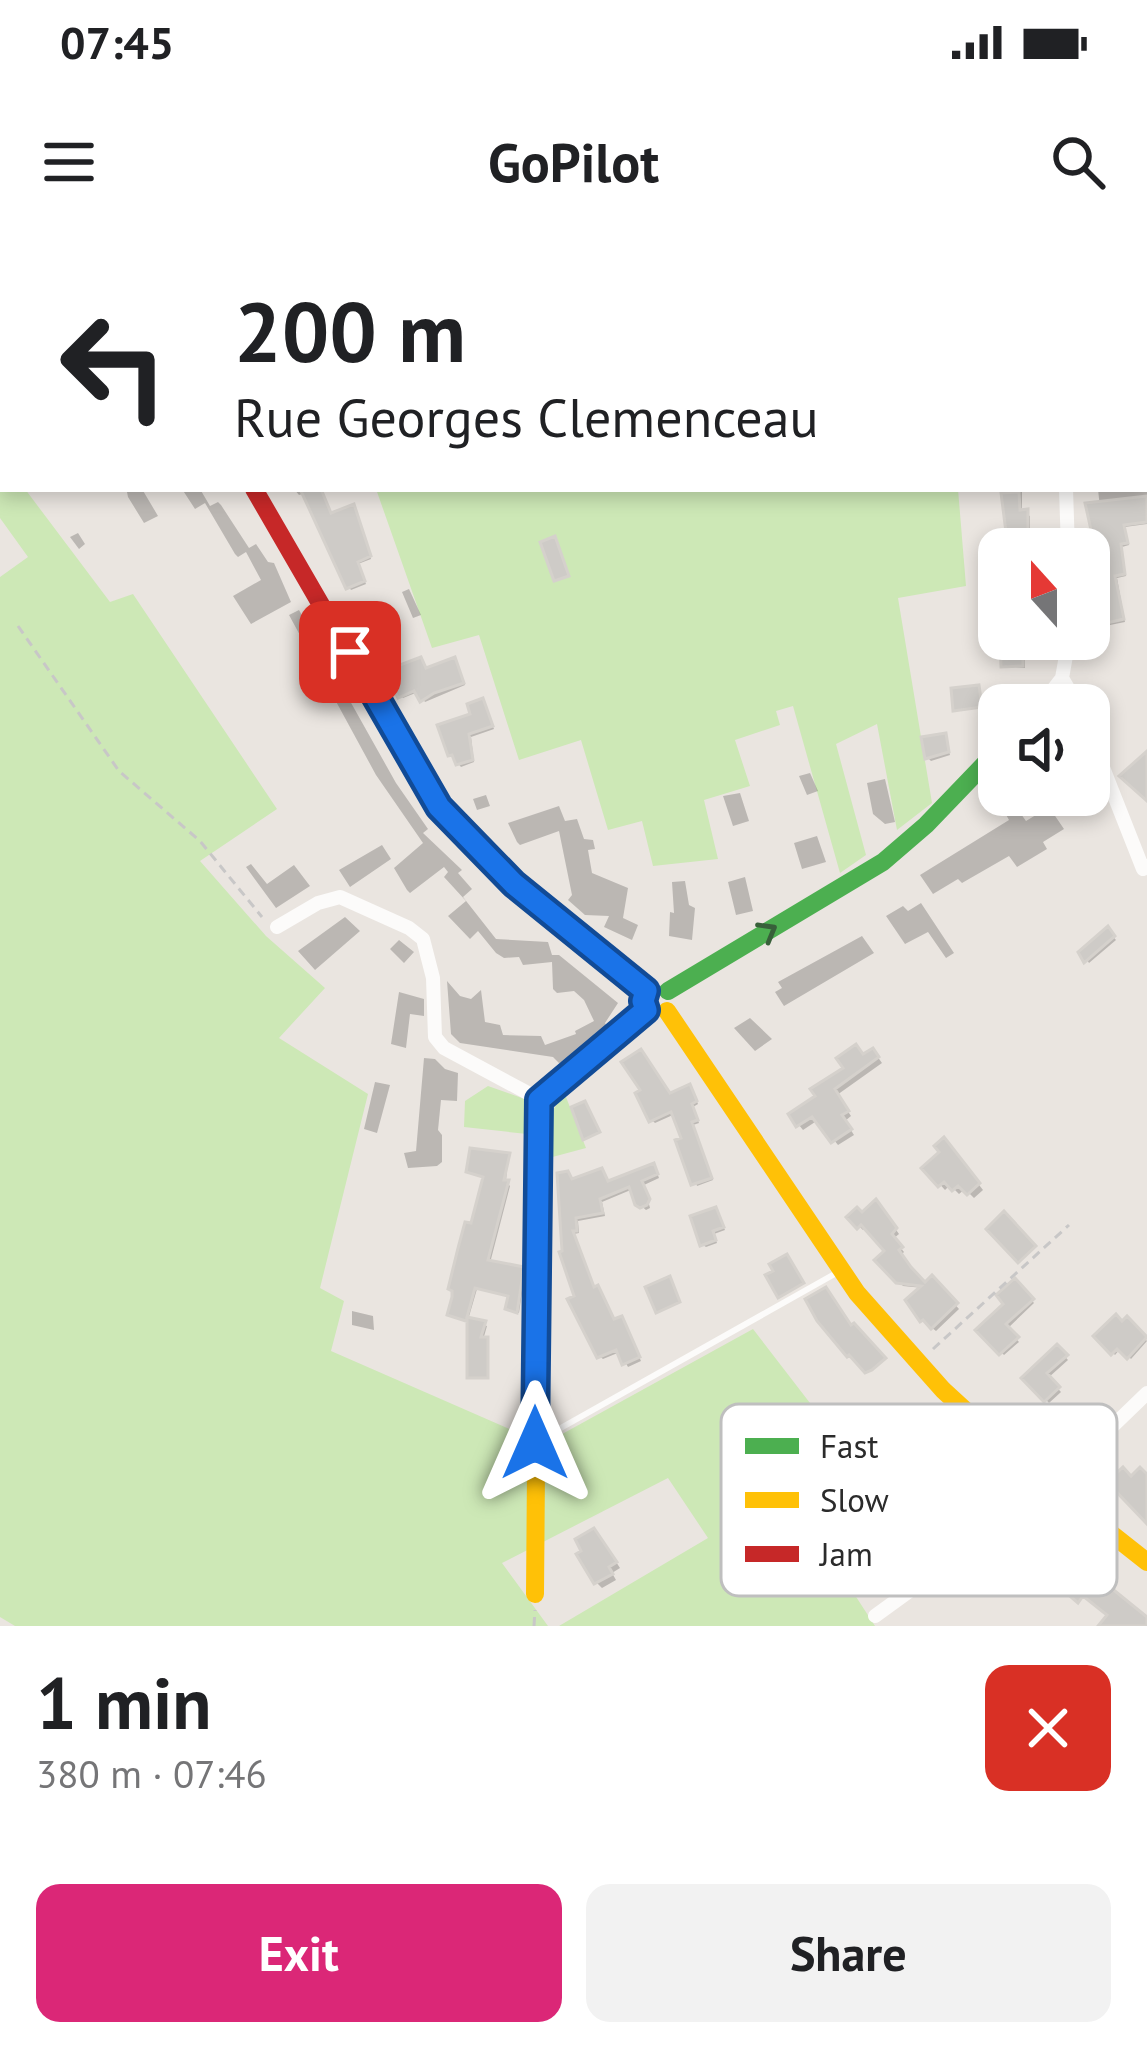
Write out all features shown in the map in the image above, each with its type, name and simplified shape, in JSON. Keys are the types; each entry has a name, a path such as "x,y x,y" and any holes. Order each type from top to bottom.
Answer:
{"street":[{"path":"256,492 439,807 514,884 646,1000"},
{"path":"1066,492 1067,528"},
{"path":"1057,684 1066,660"},
{"path":"1062,677 1066,684"},
{"path":"667,1001 883,862 978,771"},
{"path":"1110,785 1143,868 1147,866"},
{"path":"277,927 318,903 340,897 409,928 423,939 428,958 435,1037 444,1048 539,1100"},
{"path":"536,1594 539,1100 656,986 857,1293 958,1404"},
{"path":"1117,1425 1147,1393"},
{"path":"1117,1535 1147,1562"},
{"path":"875,1616 903,1596"}],"lane":[{"path":"535,1443 842,1269"}],"path":[{"path":"19,626 119,771 200,842 257,914 277,927"},
{"path":"918,1362 1069,1225"}],"green space":[{"path":"0,492 27,492 110,602 133,594 277,809 200,861 266,936 325,988 279,1038 368,1094 320,1288 344,1301 331,1351 544,1444 753,1329 811,1404 721,1404 721,1596 856,1596 875,1626 559,1626 708,1538 668,1478 502,1563 548,1626 15,1626 0,1617 0,577 28,557 0,518"},
{"path":"377,492 958,492 966,586 898,598 932,803 897,830 877,724 836,744 866,855 840,873 793,706 776,711 780,725 735,740 750,786 704,800 718,859 653,866 642,821 608,830 581,740 519,760 479,635 432,648"},
{"path":"488,1086 533,1102 527,1134 464,1127 465,1101"},
{"path":"564,1092 586,1148 545,1159 549,1117"}],"building":[{"path":"301,492 322,492 331,513 354,504 371,556 358,562 365,581 346,589"},
{"path":"1019,492 1020,510 1028,509 1028,528 1005,528 1001,493"},
{"path":"1147,496 1147,522 1124,525 1128,543 1121,544 1125,574 1115,576 1124,619 1110,622 1110,528 1091,528 1085,503"},
{"path":"555,536 569,576 554,581 540,542"},
{"path":"387,628 400,665 421,657 426,668 455,657 464,683 420,702 414,691 398,698 367,637"},
{"path":"1001,660 1023,660 1023,666 1001,667"},
{"path":"978,685 978,708 953,711 951,688"},
{"path":"483,698 493,726 469,734 473,760 456,765 437,725 470,714 467,704"},
{"path":"946,733 949,752 925,759 921,737"},
{"path":"1147,751 1147,801 1119,776"},
{"path":"1108,926 1115,936 1084,963 1078,952"},
{"path":"856,1044 863,1054 873,1048 879,1057 835,1089 849,1111 842,1115 852,1129 831,1143 812,1117 796,1127 788,1114 815,1096 810,1089 843,1068 836,1058"},
{"path":"641,1049 670,1093 690,1084 698,1120 692,1122 712,1178 691,1185 671,1112 649,1122 635,1093 640,1090 621,1062"},
{"path":"585,1101 600,1132 583,1140 571,1107"},
{"path":"944,1137 980,1183 967,1195 958,1186 952,1191 944,1182 938,1187 921,1168 939,1152 934,1146"},
{"path":"470,1148 510,1153 504,1180 509,1180 488,1260 524,1267 517,1313 505,1309 508,1296 475,1288 467,1317 486,1321 481,1337 488,1337 488,1378 467,1378 467,1318 447,1315 458,1248 465,1222 471,1223 483,1177 466,1172"},
{"path":"654,1163 658,1174 642,1181 650,1199 647,1205 635,1205 629,1187 600,1199 603,1213 576,1218 577,1231 573,1231 594,1287 598,1285 614,1319 622,1316 640,1357 622,1365 616,1350 597,1358 567,1299 574,1296 559,1252 557,1173 568,1171 572,1179 602,1168 608,1181"},
{"path":"876,1199 897,1228 892,1234 911,1267 925,1282 932,1275 958,1303 931,1329 905,1300 921,1286 896,1283 874,1260 884,1251 861,1225 857,1229 846,1217 857,1207 862,1212"},
{"path":"716,1207 724,1227 713,1231 716,1240 700,1246 690,1216"},
{"path":"1004,1211 1036,1246 1018,1263 986,1229"},
{"path":"787,1254 804,1283 778,1298 765,1275 773,1271 769,1264"},
{"path":"670,1276 680,1302 656,1313 645,1287"},
{"path":"1015,1278 1034,1299 1006,1324 1019,1337 999,1355 975,1330 1003,1304 996,1295"},
{"path":"826,1287 851,1325 886,1358 872,1370 865,1373 847,1357 817,1321 805,1299"},
{"path":"1116,1314 1122,1321 1127,1316 1147,1337 1127,1359 1117,1349 1111,1355 1093,1336"},
{"path":"1057,1344 1068,1355 1047,1373 1060,1387 1044,1402 1021,1378"},
{"path":"1123,1467 1131,1476 1140,1467 1147,1474 1147,1524 1117,1492 1117,1473"},
{"path":"594,1528 617,1562 609,1567 613,1574 594,1584 576,1554 581,1551 575,1539"},
{"path":"1117,1593 1147,1617 1147,1626 1098,1626 1107,1615 1083,1596"}],"traffic: fast":[{"path":"668,991 883,862 978,771"},
{"path":"498,868 647,991"}],"traffic: slow":[{"path":"535,1594 539,1099 646,1010"},
{"path":"667,1011 857,1293 958,1404"},
{"path":"1117,1538 1147,1562"}],"traffic: jam":[{"path":"256,492 438,807 498,868"}],"route":[{"path":"350,652 439,807 482,856 646,991 646,1010 539,1100 535,1443"}]}
